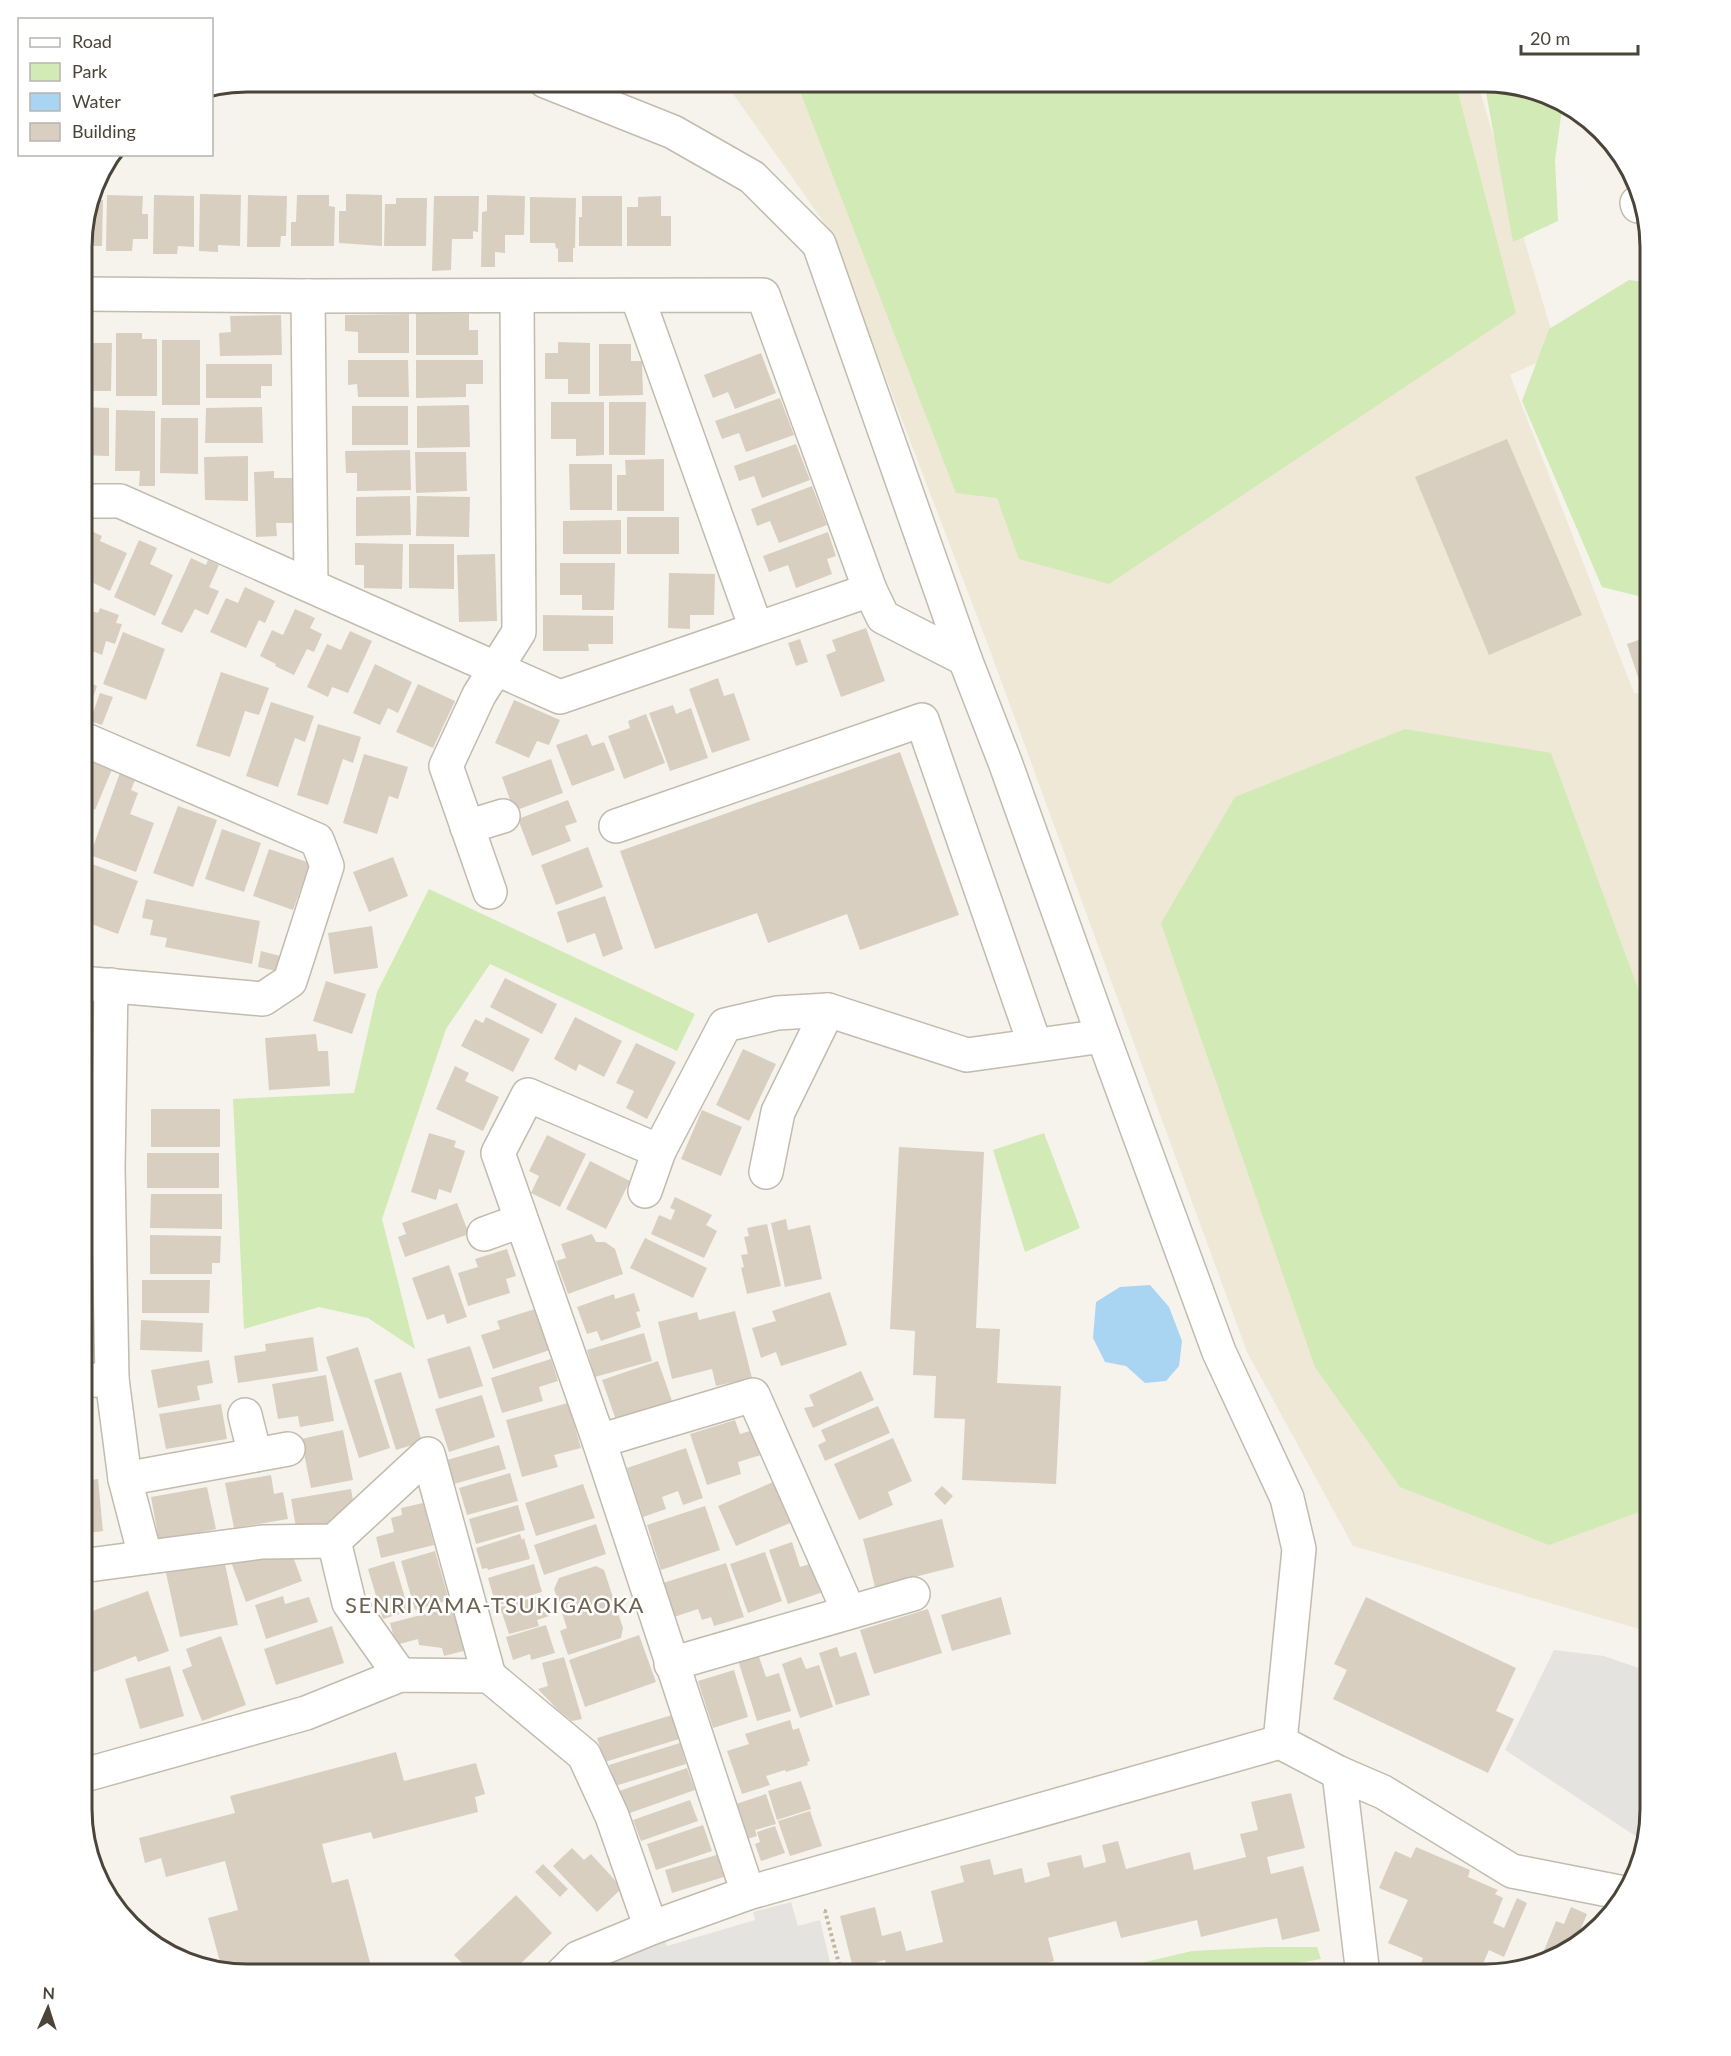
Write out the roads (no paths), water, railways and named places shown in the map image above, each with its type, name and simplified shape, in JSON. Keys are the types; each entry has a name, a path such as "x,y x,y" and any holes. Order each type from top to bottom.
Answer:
{"street":[{"path":"571,91 673,132 752,177 819,244 965,659 1005,762 1220,1352 1287,1498 1299,1549 1280,1742"},
{"path":"92,294 763,295 870,590 883,617 965,659"},
{"path":"308,296 312,585"},
{"path":"490,892 446,766 479,695 519,632 517,296"},
{"path":"637,296 756,628"},
{"path":"92,501 120,501 560,697 870,590"},
{"path":"616,826 922,720 1035,1045"},
{"path":"92,743 317,840 327,866 290,981 263,999 96,984 97,1380 146,1556"},
{"path":"468,827 503,816"},
{"path":"645,1191 659,1151 725,1025 777,1013 828,1010 967,1055 1103,1036"},
{"path":"766,1172 778,1112 828,1010"},
{"path":"659,1151 528,1095 498,1153 599,1441 748,1893"},
{"path":"484,1234 520,1221"},
{"path":"599,1441 753,1395 849,1612"},
{"path":"245,1415 255,1455"},
{"path":"125,1479 288,1449"},
{"path":"91,1564 262,1542 334,1541 428,1454 489,1676 584,1755 612,1816 651,1928"},
{"path":"334,1541 349,1603 400,1675"},
{"path":"671,1664 913,1594"},
{"path":"91,1773 306,1713 400,1675 489,1676"},
{"path":"572,1964 578,1958 651,1928 748,1893 1280,1742 1339,1773 1383,1792 1512,1871 1616,1891"},
{"path":"1339,1773 1362,1964"}],"water":[{"path":"1150,1285 1169,1307 1182,1341 1179,1366 1166,1381 1145,1383 1126,1366 1105,1362 1093,1338 1096,1302 1120,1287"}],"district":[{"name":"SENRIYAMA-TSUKIGAOKA","path":"495,1604"}]}
